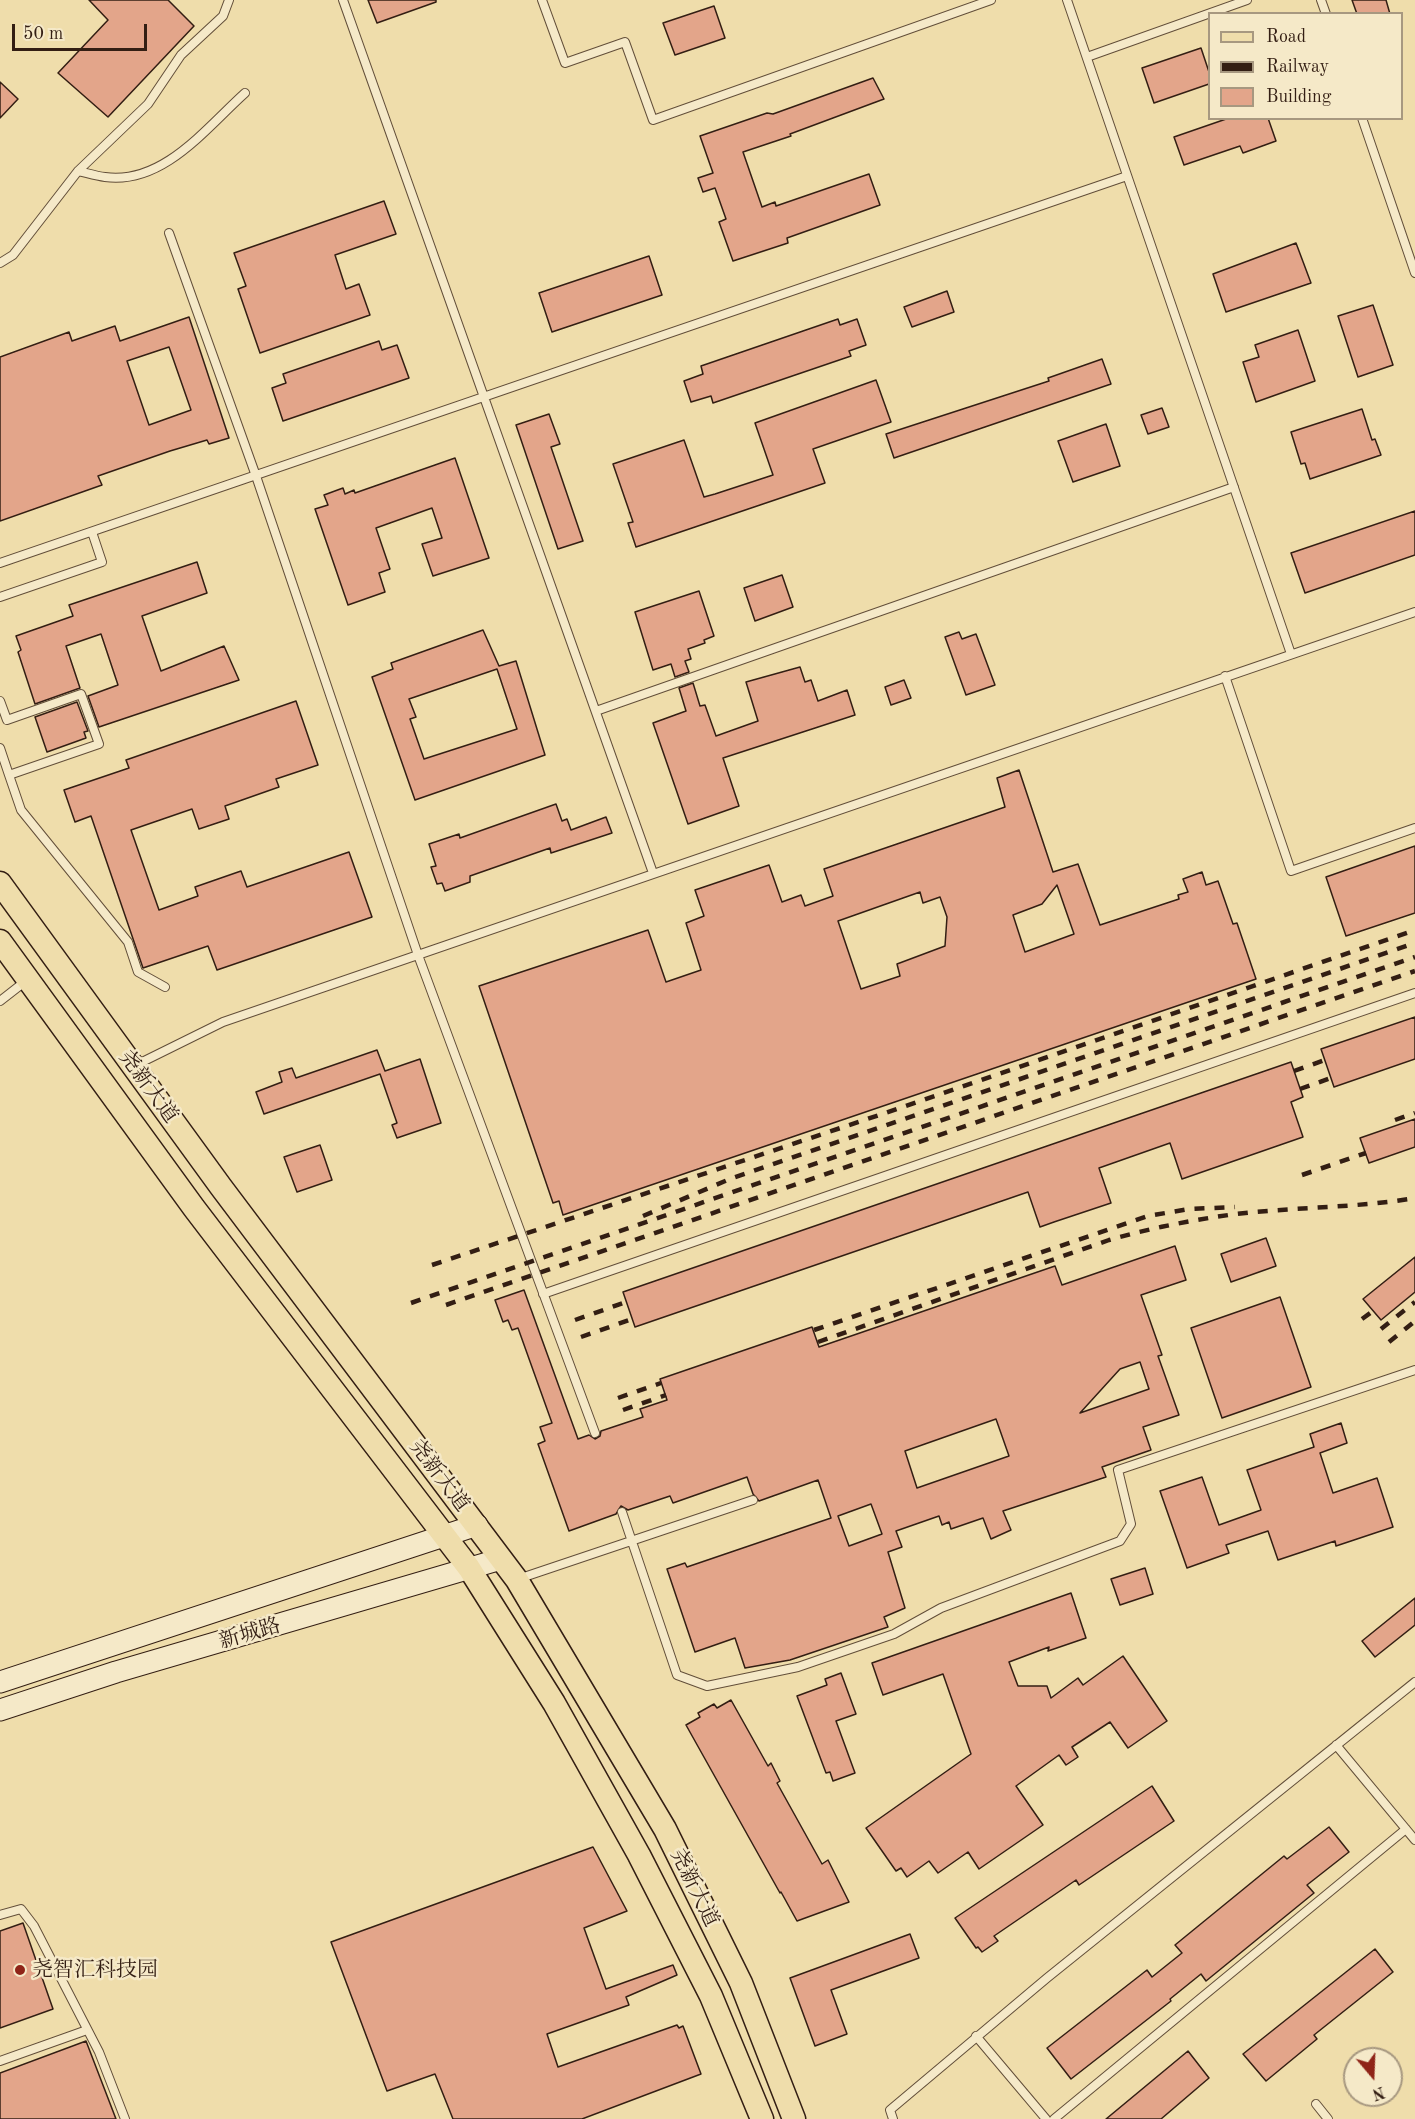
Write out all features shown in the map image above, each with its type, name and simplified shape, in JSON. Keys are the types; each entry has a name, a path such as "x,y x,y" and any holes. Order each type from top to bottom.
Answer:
{"main road":[{"name":"尧新大道","path":"0,883 221,1188 517,1580 665,1829 741,1983 794,2119"},
{"name":"尧新大道","path":"0,941 194,1209 469,1568 554,1703 639,1855 711,1996 762,2119"},
{"name":"新城路","path":"0,1682 477,1525"},
{"name":"新城路","path":"0,1710 116,1672 501,1558"}],"lane":[{"path":"0,263 13,255 78,171 148,104 181,55 223,16 230,0"},
{"path":"343,0 653,873"},
{"path":"542,0 565,63 625,42 653,120 991,0"},
{"path":"1067,0 1291,654"},
{"path":"1213,12 1247,0"},
{"path":"1087,57 1208,14"},
{"path":"78,171 106,177 139,175 172,159 245,93"},
{"path":"1363,120 1415,273"},
{"path":"0,563 1126,176"},
{"path":"169,233 256,476 418,955 595,1433"},
{"path":"596,711 1234,487"},
{"path":"0,597 102,562 92,532"},
{"path":"133,1067 223,1022 1415,612"},
{"path":"1225,676 1291,871 1415,828"},
{"path":"0,701 3,721 81,694 99,744 9,775"},
{"path":"0,748 21,810 128,942 138,972 165,987"},
{"path":"0,1001 28,979"},
{"path":"543,1294 1415,993"},
{"path":"622,1512 677,1675 707,1686 798,1667 894,1634 941,1608 1120,1541 1131,1524 1118,1470 1415,1370"},
{"path":"517,1580 753,1500"},
{"path":"893,2119 890,2110 976,2036 1415,1682"},
{"path":"1336,1745 1415,1840"},
{"path":"1054,2119 1406,1829"},
{"path":"0,1916 21,1908 34,1926 87,2030 125,2119"},
{"path":"0,2061 87,2030"},
{"path":"976,2036 1046,2119"},
{"path":"1316,2104 1328,2119"}],"building":[{"path":"89,0 168,0 194,26 108,117 58,73 108,20"},
{"path":"368,0 436,0 436,2 377,23"},
{"path":"1352,0 1386,0 1389,12 1356,12"},
{"path":"714,6 725,38 675,55 663,23"},
{"path":"1201,48 1208,69 1208,84 1154,103 1142,68"},
{"path":"873,78 884,99 790,134 791,136 743,152 762,207 775,202 776,206 869,174 880,205 787,238 788,243 733,261 719,222 726,219 715,188 703,192 698,178 713,173 700,136 767,113 773,114"},
{"path":"0,82 18,99 0,118"},
{"path":"1223,120 1269,120 1276,141 1243,153 1240,146 1184,165 1174,137"},
{"path":"384,201 396,234 335,255 346,289 359,284 370,315 260,353 238,289 246,286 234,253"},
{"path":"1296,243 1311,283 1226,312 1213,274"},
{"path":"649,256 662,295 552,332 539,293"},
{"path":"947,291 954,312 912,327 904,307"},
{"path":"1373,305 1393,365 1358,377 1338,316"},
{"path":"189,317 229,438 209,444 207,440 98,476 102,485 0,521 0,357 69,332 72,341 115,326 120,341","holes":["169,347 191,410 149,425 127,361"]},
{"path":"838,319 840,325 857,319 866,345 849,351 851,356 713,403 711,396 691,402 684,381 703,374 701,366"},
{"path":"1298,330 1315,381 1256,402 1243,362 1259,357 1255,345"},
{"path":"379,341 382,350 397,345 409,378 283,421 272,388 286,383 283,374"},
{"path":"1102,359 1111,384 894,458 886,434 1049,381 1048,378"},
{"path":"876,380 891,422 813,449 825,483 636,547 628,523 633,522 613,464 684,440 704,497 715,494 773,475 755,423"},
{"path":"1162,408 1169,427 1148,434 1141,415"},
{"path":"1362,409 1372,440 1375,439 1381,455 1310,479 1305,463 1301,464 1291,432"},
{"path":"549,414 560,444 551,447 583,541 558,549 516,425"},
{"path":"1106,424 1120,466 1073,482 1058,441"},
{"path":"455,458 489,558 433,576 422,544 442,538 432,508 376,528 390,569 379,573 385,592 348,605 315,509 328,505 324,495 343,488 345,494 354,490 355,493"},
{"path":"1415,511 1415,555 1305,593 1291,553"},
{"path":"197,562 207,593 142,616 161,671 224,646 239,680 99,727 88,696 118,685 101,634 66,646 80,688 35,704 18,652 21,650 16,636 73,616 69,605"},
{"path":"782,575 793,607 755,621 744,588"},
{"path":"699,591 714,636 704,640 705,643 688,649 691,659 685,661 689,672 675,677 671,664 653,670 635,612"},
{"path":"483,630 499,666 516,661 545,755 415,800 372,677 393,669 391,663","holes":["497,669 517,729 424,759 410,719 416,717 409,699"]},
{"path":"959,632 962,639 976,634 995,685 966,695 945,637"},
{"path":"800,667 805,682 811,680 818,701 847,690 855,715 723,758 739,806 688,824 653,723 686,711 679,688 693,683 700,706 705,705 716,736 758,721 746,682"},
{"path":"904,680 911,698 891,705 885,687"},
{"path":"296,701 318,765 276,779 279,787 225,806 229,819 199,829 192,809 131,830 159,910 198,896 195,887 241,871 247,887 349,852 372,917 217,970 208,946 143,968 91,816 75,822 64,790 129,768 126,760"},
{"path":"77,702 88,731 84,732 86,738 47,752 35,717"},
{"path":"1019,770 1053,872 1078,864 1100,925 1179,899 1178,895 1188,892 1183,879 1202,872 1206,885 1218,881 1233,924 1237,923 1256,979 563,1215 559,1201 553,1203 479,986 648,930 666,982 701,970 686,923 704,916 695,890 769,865 782,902 801,895 805,906 833,896 824,869 1005,807 997,778","holes":["1057,885 1074,934 1025,952 1013,915 1042,904","920,892 923,903 940,897 947,917 945,946 897,964 900,976 861,989 838,921"]},
{"path":"556,804 562,821 567,819 571,830 606,817 612,833 551,853 550,848 470,876 470,882 445,891 442,883 437,884 431,867 436,866 429,844 459,834 460,838"},
{"path":"1415,846 1415,913 1346,936 1326,877"},
{"path":"1415,1017 1415,1059 1334,1087 1321,1049"},
{"path":"377,1050 385,1071 420,1059 441,1123 397,1138 392,1125 397,1123 380,1074 264,1114 256,1092 282,1082 279,1072 292,1068 296,1078"},
{"path":"1291,1062 1303,1097 1291,1102 1303,1137 1182,1179 1170,1143 1099,1168 1111,1203 1040,1227 1028,1192 635,1327 623,1292"},
{"path":"1415,1119 1415,1147 1369,1163 1360,1138"},
{"path":"320,1145 332,1180 297,1192 284,1157"},
{"path":"1266,1238 1276,1266 1231,1282 1221,1254"},
{"path":"1175,1246 1186,1280 1141,1295 1162,1355 1158,1356 1179,1415 1143,1427 1151,1450 1102,1467 1106,1477 1003,1511 1011,1530 991,1539 983,1518 951,1529 949,1522 942,1525 939,1516 896,1531 902,1547 888,1552 905,1608 884,1617 888,1627 790,1660 745,1668 735,1638 695,1652 667,1569 685,1563 687,1567 831,1518 818,1480 759,1501 753,1494 747,1477 673,1503 670,1496 628,1510 621,1506 616,1514 569,1531 538,1444 545,1441 540,1427 552,1423 518,1328 512,1330 508,1320 503,1322 495,1300 524,1290 578,1439 589,1435 595,1439 600,1436 601,1431 643,1417 640,1409 667,1400 660,1379 812,1327 819,1347 1055,1266 1062,1285","holes":["1140,1362 1149,1389 1080,1413 1120,1369","996,1419 1009,1456 917,1488 905,1451","871,1504 882,1534 849,1546 838,1516"]},
{"path":"1415,1257 1415,1292 1381,1320 1363,1299"},
{"path":"1280,1297 1311,1387 1222,1418 1191,1328"},
{"path":"1341,1423 1347,1443 1320,1453 1333,1493 1377,1478 1393,1527 1336,1546 1335,1541 1278,1560 1268,1531 1226,1545 1229,1553 1187,1568 1160,1491 1202,1477 1219,1525 1261,1510 1247,1470 1314,1447 1310,1434"},
{"path":"1145,1568 1153,1594 1120,1605 1111,1579"},
{"path":"1071,1593 1086,1638 1048,1651 1049,1647 1009,1662 1018,1686 1047,1686 1051,1698 1078,1678 1083,1685 1123,1656 1167,1721 1128,1748 1110,1722 1072,1747 1078,1757 1066,1765 1059,1755 1016,1786 1043,1825 979,1869 968,1852 938,1873 929,1861 907,1877 901,1868 896,1871 866,1828 971,1754 943,1674 883,1695 872,1663"},
{"path":"1415,1598 1415,1625 1375,1657 1362,1641"},
{"path":"841,1673 856,1714 836,1721 855,1773 833,1781 830,1772 826,1773 797,1696 827,1685 825,1679"},
{"path":"731,1700 768,1766 771,1763 780,1781 777,1783 822,1864 828,1860 849,1902 797,1921 780,1893 686,1725 700,1717 698,1713 714,1704 717,1708"},
{"path":"1152,1786 1174,1821 1079,1885 1076,1880 994,1936 998,1941 982,1952 978,1947 976,1948 955,1918"},
{"path":"1329,1827 1349,1852 1307,1885 1314,1893 1206,1981 1201,1974 1170,1999 1171,2001 1071,2079 1047,2048 1147,1970 1152,1977 1182,1953 1175,1945 1284,1856 1287,1859"},
{"path":"593,1847 627,1911 584,1928 606,1989 673,1965 677,1975 626,1997 629,2005 547,2034 558,2067 677,2025 679,2028 683,2026 701,2074 582,2119 453,2119 435,2074 387,2091 331,1942"},
{"name":"尧智汇科技园","path":"23,1923 53,2009 0,2028 0,1931"},
{"path":"910,1934 919,1958 831,1990 847,2034 815,2046 790,1978"},
{"path":"1375,1949 1393,1972 1314,2035 1317,2039 1266,2081 1243,2054"},
{"path":"86,2041 116,2119 0,2119 0,2073"},
{"path":"1188,2051 1209,2078 1161,2119 1106,2119"}],"railway":[{"path":"432,1265 906,1106 1415,930"},
{"path":"643,1216 730,1179 1415,943"},
{"path":"411,1303 1415,957"},
{"path":"446,1305 1415,971"},
{"path":"1294,1071 1325,1060"},
{"path":"1300,1089 1331,1078"},
{"path":"1395,1120 1415,1113"},
{"path":"1302,1175 1366,1153"},
{"path":"818,1342 1109,1240 1140,1232 1236,1214 1370,1204 1415,1198"},
{"path":"814,1330 1148,1216 1189,1209 1235,1207"},
{"path":"575,1320 626,1302"},
{"path":"1381,1329 1415,1302"},
{"path":"1362,1319 1373,1311"},
{"path":"581,1337 632,1319"},
{"path":"1389,1342 1415,1321"},
{"path":"618,1398 661,1383"},
{"path":"623,1410 666,1395"}],"place":[{"name":"尧智汇科技园","path":"20,1970"}]}
